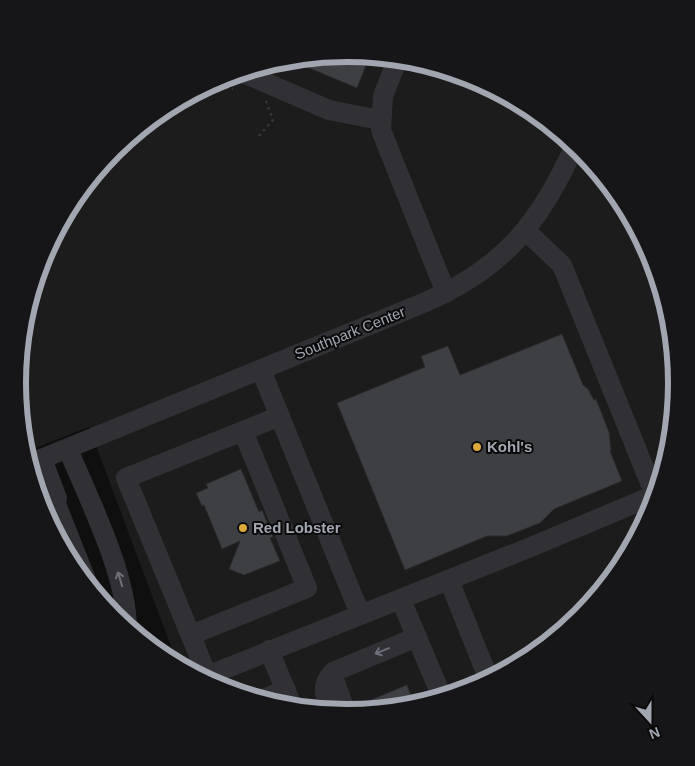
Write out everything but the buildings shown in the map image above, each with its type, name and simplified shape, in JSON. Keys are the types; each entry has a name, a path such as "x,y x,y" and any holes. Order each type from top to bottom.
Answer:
{"street":[{"path":"395,65 383,96 380,120 382,136 446,293"},
{"path":"241,81 329,110 380,120"},
{"name":"Southpark Center","path":"56,504 57,498 36,462 446,293 491,264 526,231 550,198 571,153"},
{"path":"526,231 562,265 652,485"},
{"path":"261,370 360,614"},
{"path":"203,670 191,635 126,478 280,416"},
{"path":"191,635 307,588 243,431"},
{"path":"68,449 118,572 126,616"},
{"name":"Southpark Center","path":"47,497 56,504 76,555"},
{"path":"211,674 360,614 401,600 647,498"},
{"path":"449,580 486,673"},
{"path":"401,600 439,691"},
{"path":"328,704 324,694 326,681 333,672 417,637"},
{"path":"269,650 289,699"},
{"path":"343,704 335,682 339,672 347,665"}],"path":[{"path":"259,136 273,120"}],"shaded area":[{"path":"369,62 389,64 431,73 490,95 543,128 589,171 626,222 652,280 663,320 669,383 663,446 652,486 644,506 626,544 615,561 575,610 559,625 526,650 490,671 470,680 431,693 389,702 326,704 285,698 225,680 173,653 89,427 33,449 26,383 32,320 43,280 69,222 93,187 120,156 136,141 169,116 205,95 225,86 264,73 306,64"}],"place":[{"name":"Kohl's","path":"477,447"},
{"name":"Red Lobster","path":"243,528"}]}
